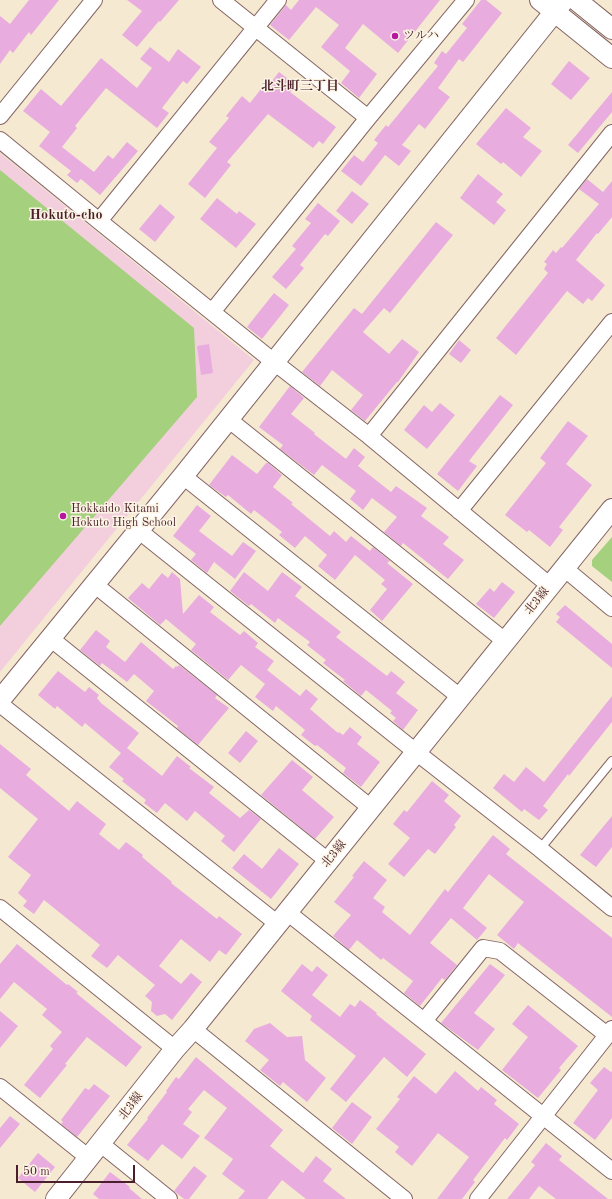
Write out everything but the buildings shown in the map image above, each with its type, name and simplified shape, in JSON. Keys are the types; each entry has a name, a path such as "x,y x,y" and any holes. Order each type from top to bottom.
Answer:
{"street":[{"path":"0,116 94,0"},
{"path":"221,0 368,118"},
{"path":"99,222 278,0"},
{"path":"212,312 368,118 466,0"},
{"path":"576,0 612,29"},
{"path":"0,700 274,362 553,4 612,58"},
{"path":"369,436 612,133"},
{"path":"0,140 99,222 369,436 550,585"},
{"path":"459,511 612,322"},
{"path":"228,419 505,641"},
{"path":"183,476 460,697"},
{"name":"北3線","path":"56,1199 175,1049 193,1029 612,509"},
{"path":"138,530 540,849 612,908"},
{"path":"564,568 612,608"},
{"path":"94,584 371,808"},
{"path":"50,638 328,861"},
{"path":"0,704 282,918 424,1021 612,1171"},
{"path":"0,908 175,1049"},
{"path":"424,1021 483,948 500,951 609,1032 478,1199"},
{"path":"193,1029 404,1199"},
{"path":"0,1087 169,1199"}],"lane":[{"path":"540,849 612,761"}],"shaded area":[{"name":"Hokkaido Kitami Hokuto High School","path":"0,153 254,360 0,672"}],"green space":[{"name":"Hokkaido Kitami Hokuto High School","path":"0,170 194,328 197,397 0,626"},
{"path":"612,537 612,582 592,566 592,560"}],"place":[{"name":"ツルハ","path":"395,36"},
{"name":"Hokkaido Kitami Hokuto High School","path":"63,516"}],"district":[{"name":"北斗町三丁目","path":"300,87"},
{"name":"Hokuto-cho","path":"66,215"}]}
